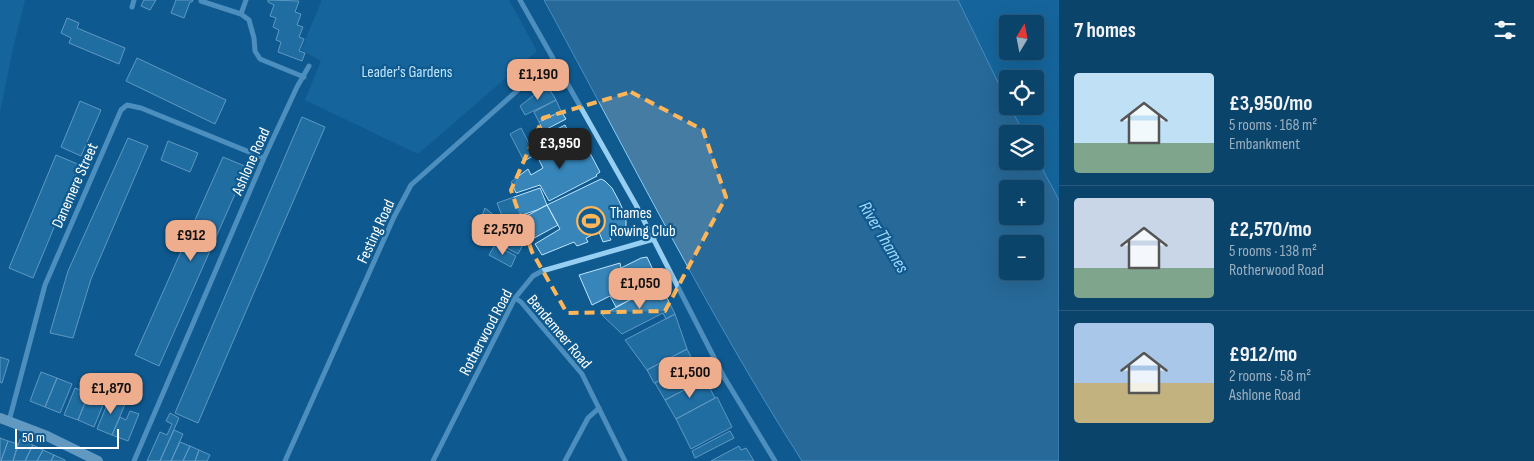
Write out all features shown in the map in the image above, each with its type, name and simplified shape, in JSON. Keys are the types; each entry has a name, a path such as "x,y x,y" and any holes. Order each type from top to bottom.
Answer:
{"main road":[{"path":"4,419 94,460"}],"street":[{"path":"132,7 134,0"},
{"path":"241,14 246,0"},
{"path":"520,0 636,204 724,377 775,461"},
{"path":"201,1 241,14 249,20 255,51 260,59 304,77"},
{"name":"Festing Road","path":"285,461 394,217 411,185 553,59"},
{"name":"Ashlone Road","path":"134,461 264,158 297,87 309,66"},
{"name":"Danemere Street","path":"4,419 45,285 121,110 128,105 141,108 264,158"},
{"name":"Rotherwood Road","path":"433,461 515,298 533,276 542,271 654,239"},
{"name":"Bendemeer Road","path":"515,298 521,302 582,374 625,461"},
{"path":"565,461 588,418 599,408"}],"highlighted area":[{"path":"631,92 703,130 726,197 665,311 567,313 532,252 511,190 543,118"}],"green space":[{"path":"0,0 25,0 0,112"},
{"name":"Leader's Gardens","path":"322,0 509,0 537,51 418,154 305,100 321,61 301,50"},
{"path":"951,0 1059,0 1059,213 1039,170 1044,170 1044,125 1014,125 1008,115 1044,115 1044,70 999,70 999,96"}],"water":[{"name":"River Thames","path":"544,0 958,0 999,85 999,115 1014,115 1020,125 999,125 999,170 1043,170 1059,200 1059,461 802,461 733,348"}],"building":[{"path":"144,0 156,0 150,10 141,6"},
{"path":"176,0 193,0 190,2 184,18 171,13"},
{"path":"268,0 299,1 295,12 301,14 297,25 303,27 299,37 304,39 299,51 305,53 302,61 278,52 281,42 276,40 279,30 273,27 276,18 270,16 274,5 268,2"},
{"path":"67,18 79,23 77,28 125,48 119,64 69,43 71,38 61,33"},
{"path":"137,58 226,100 215,124 126,81"},
{"path":"547,85 556,100 525,115 520,106"},
{"path":"556,100 561,111 539,122 534,112"},
{"path":"80,101 101,110 81,156 61,147"},
{"path":"561,111 566,119 543,131 539,122"},
{"path":"302,117 325,127 198,423 175,413"},
{"path":"565,125 571,137 536,155 530,143"},
{"path":"521,128 535,155 524,161 510,134"},
{"path":"128,138 148,146 91,279 73,338 50,333 68,271"},
{"path":"575,138 576,141 582,138 600,172 597,176 549,201 540,185 516,193 511,182 528,169 531,175 543,168 538,158"},
{"path":"168,141 198,153 190,172 161,160"},
{"path":"56,155 80,165 33,278 9,268"},
{"path":"223,157 247,167 159,366 135,355"},
{"name":"Thames Rowing Club","path":"601,179 612,188 619,201 626,217 626,226 609,235 611,240 603,242 599,232 586,238 588,242 577,246 574,242 542,255 535,244 560,229 547,205"},
{"path":"540,188 547,205 504,221 497,203"},
{"path":"547,205 558,225 527,242 510,225"},
{"path":"485,208 524,243 518,254 492,240 497,229 480,221"},
{"path":"495,245 516,256 511,267 489,255"},
{"path":"647,257 655,274 651,276 656,286 616,307 610,296 592,305 579,275 620,263 621,268"},
{"path":"660,284 675,314 666,319 663,313 622,334 602,315"},
{"path":"675,314 687,349 647,370 625,340"},
{"path":"687,349 694,363 654,383 647,370"},
{"path":"0,357 9,360 2,383 0,382"},
{"path":"694,363 705,379 665,400 655,383"},
{"path":"41,372 57,378 45,407 30,401"},
{"path":"57,378 72,384 60,413 45,407"},
{"path":"705,379 715,398 676,419 665,400"},
{"path":"75,388 89,393 78,420 64,415"},
{"path":"89,393 105,400 94,427 78,420"},
{"path":"111,395 126,402 112,435 97,429"},
{"path":"717,397 732,427 691,449 676,419"},
{"path":"130,411 139,414 128,441 112,435 120,417 126,420"},
{"path":"170,413 179,418 160,461 147,461 160,432 167,435 172,424 166,421"},
{"path":"174,430 183,434 171,461 160,461"},
{"path":"730,431 734,438 695,458 692,451"},
{"path":"0,438 8,441 1,461 0,461"},
{"path":"20,439 33,445 25,461 13,461"},
{"path":"8,441 18,444 13,461 1,461"},
{"path":"180,442 190,446 183,461 171,461"},
{"path":"33,445 43,450 37,461 25,461"},
{"path":"190,446 199,450 195,461 183,461"},
{"path":"739,446 741,450 746,448 754,461 711,461"},
{"path":"43,450 54,455 51,461 37,461"},
{"path":"199,450 210,455 207,461 195,461"},
{"path":"54,455 65,460 65,461 51,461"}],"place":[{"name":"Thames Rowing Club","path":"591,221"}]}
